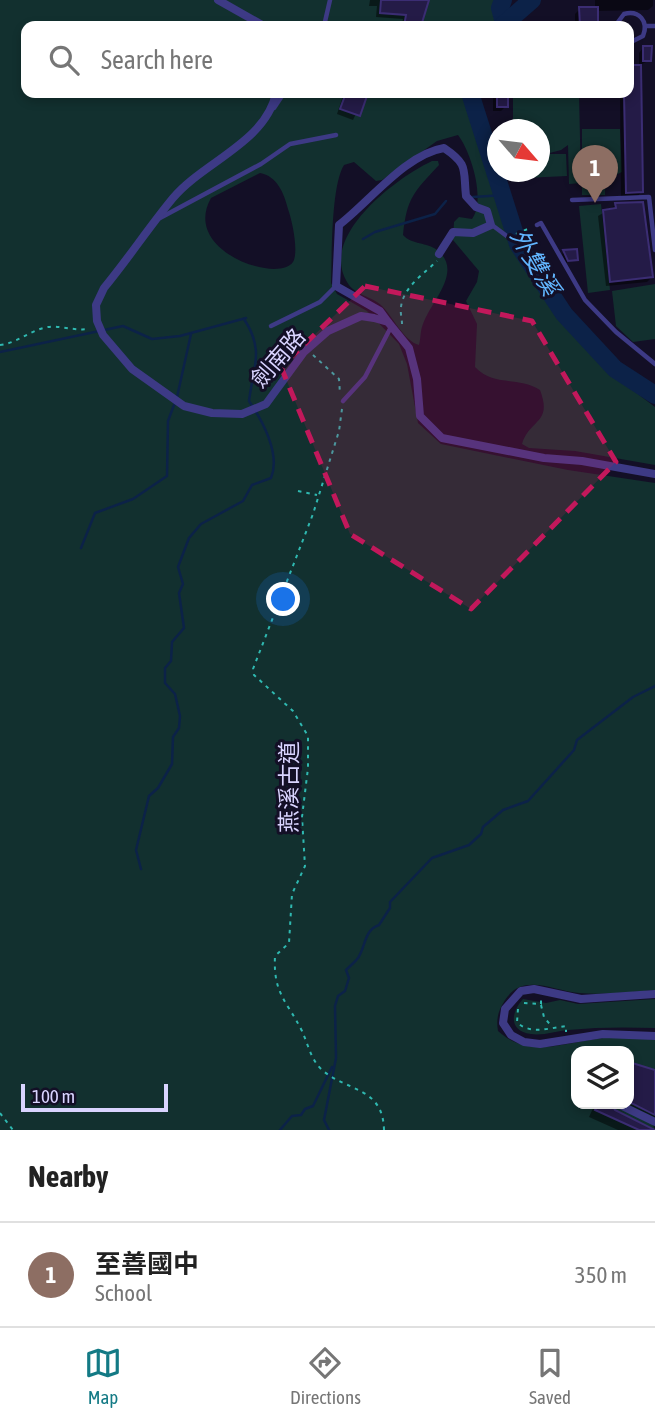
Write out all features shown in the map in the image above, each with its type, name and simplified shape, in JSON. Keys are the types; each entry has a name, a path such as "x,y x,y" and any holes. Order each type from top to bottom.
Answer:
{"street":[{"path":"218,0 255,21"},
{"path":"101,330 96,304 104,288 174,197 254,131 273,109 275,98"},
{"path":"439,254 453,232 474,233 491,225 487,211 477,207 466,196 466,170 461,159 444,148 434,150 397,173 339,225 336,286 380,311 409,348 417,379 420,416 442,438 544,458 582,461 655,474"},
{"name":"劍南路","path":"101,330 132,369 184,407 212,413 242,414 266,404 304,352 328,331 361,316 390,325"},
{"path":"655,994 580,999 542,991 521,991 505,1009 503,1023 511,1035 524,1042 567,1040 603,1034 655,1036"},
{"path":"628,1109 655,1122"}],"lane":[{"path":"325,21 330,0"},
{"path":"618,21 620,16 628,12 641,17 645,26 643,36 634,40"},
{"path":"645,26 655,26"},
{"path":"273,109 281,98"},
{"path":"159,218 261,164 290,144 336,135"},
{"path":"572,200 649,197 655,250"},
{"path":"537,225 541,223 586,300 616,332 655,364"},
{"path":"491,225 508,237"},
{"path":"271,326 320,302 336,286"},
{"path":"343,401 365,377 390,325"}],"path":[{"path":"508,237 537,225"},
{"path":"390,325 402,328 401,307 420,274 436,264 439,254"},
{"path":"0,345 16,343 25,335 49,327 75,331 101,330"},
{"path":"312,354 339,379 343,401"},
{"name":"燕溪古道","path":"343,401 339,431 313,514 253,669 254,675 293,711 308,736 308,768 302,817 305,866 292,894 289,943 275,956 274,974 284,1006 301,1029 312,1057 322,1070 369,1095 384,1114 384,1130"},
{"path":"299,491 318,495"},
{"path":"542,991 544,1017 552,1027"},
{"path":"541,1004 524,1003 516,1014 517,1022 531,1030 566,1026 567,1040"},
{"path":"0,1113 13,1130"}],"highlighted area":[{"path":"365,286 532,321 616,462 471,609 350,534 281,367"}],"green space":[{"path":"0,0 494,0 497,21 21,21 21,98 468,98 473,124 487,165 487,182 493,182 514,245 531,274 557,314 610,373 655,407 655,465 575,451 529,448 522,444 544,409 540,390 523,383 490,377 475,367 477,324 466,301 477,282 479,271 453,240 454,222 459,217 472,219 478,200 472,164 458,135 437,141 382,180 376,181 354,162 344,165 334,204 331,283 337,294 367,311 399,344 407,364 418,423 441,444 568,470 655,483 655,990 588,994 529,985 512,992 505,1000 497,1023 498,1031 509,1039 531,1047 614,1037 655,1040 655,1130 0,1130","holes":["260,173 271,178 284,197 291,221 295,257 293,262 284,268 270,269 235,258 220,247 209,233 205,217 211,198"]},
{"path":"513,98 579,98 581,183 569,184 568,145 550,153 550,119 513,119"},
{"path":"582,129 620,129 622,172 605,180 605,195 582,195"},
{"path":"550,154 566,154 567,176 550,177"},
{"path":"432,161 438,161 439,165 413,196 403,235 437,250 447,267 447,277 421,329 419,345 404,334 382,306 350,287 341,264 343,246 352,228 366,211 400,181"},
{"path":"601,204 610,290 588,293 579,206"},
{"path":"655,284 655,339 633,342 616,326 612,291"},
{"path":"523,999 546,1003 560,1000 578,1004 655,999 655,1028 590,1028 531,1034 515,1025 514,1015"}],"building":[{"path":"381,0 429,0 423,21 405,21 406,15 380,13"},
{"path":"579,7 598,7 598,21 580,21"},
{"path":"643,46 652,46 651,61 643,61"},
{"path":"634,65 641,65 643,192 626,193 624,98 634,98"},
{"path":"344,98 366,98 360,116 340,109"},
{"path":"497,98 508,98 508,107 497,107"},
{"path":"643,202 653,277 610,282 603,210 616,208 615,203"},
{"path":"577,249 578,260 568,261 563,250"},
{"path":"634,1064 655,1070 655,1115 634,1104"},
{"path":"614,1109 655,1130 639,1130 595,1110"}],"waterway":[{"name":"外雙溪","path":"503,0 500,8 503,21"},
{"name":"外雙溪","path":"508,21 532,0"},
{"name":"外雙溪","path":"472,98 518,244 564,314 615,369 655,395"},
{"path":"473,197 504,195"},
{"path":"363,239 375,232 435,214 446,201"},
{"path":"0,352 123,326 152,339 180,336 246,318"},
{"path":"141,869 136,850 149,796 158,788 172,764 173,737 179,728 180,716 175,694 165,683 165,668 171,661 172,642 184,628 179,593 183,584 178,567 189,538 201,524 243,501 252,485 271,478 273,469 274,459 269,438 249,401 256,350 244,319"},
{"path":"81,548 95,513 133,499 167,476 168,421 177,397 191,334"},
{"path":"329,1130 324,1120 336,1058 335,1006 338,996 345,991 349,978 346,970 358,958 368,934 379,925 390,908 390,902 432,858 469,845 481,834 483,827 503,810 528,801 574,750 577,740 633,697 655,686"},
{"path":"280,1130 292,1116 301,1115 305,1109 313,1106 332,1067"}],"place":[{"name":"至善國中","path":"595,203"}]}
